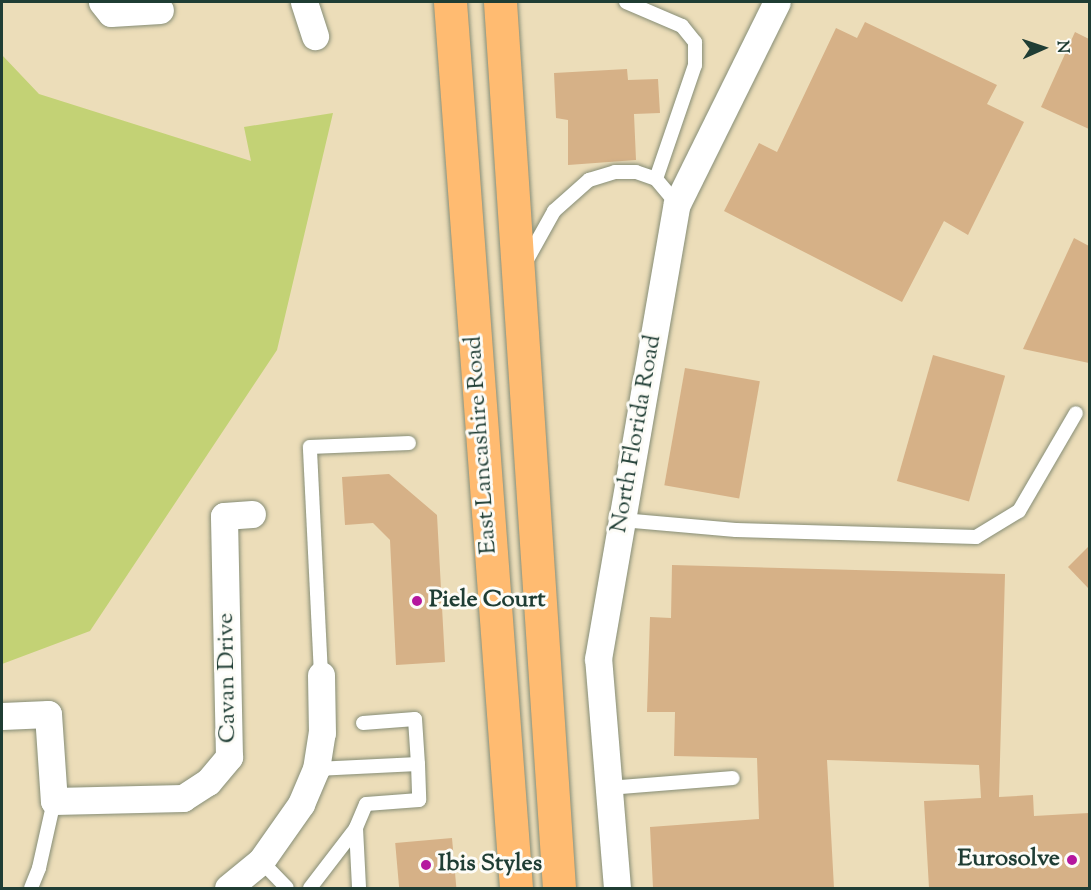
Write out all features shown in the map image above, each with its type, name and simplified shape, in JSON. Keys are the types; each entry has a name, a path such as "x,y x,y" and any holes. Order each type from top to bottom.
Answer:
{"highway":[{"name":"East Lancashire Road","path":"450,2 516,888"},
{"name":"East Lancashire Road","path":"500,2 560,888"},
{"path":"509,888 512,837"}],"street":[{"path":"102,2 111,13 160,10"},
{"path":"306,2 315,36"},
{"name":"North Florida Road","path":"617,888 598,659 676,204 777,2"},
{"name":"Cavan Drive","path":"54,801 183,798 208,782 229,757 225,516 252,514"},
{"path":"228,888 261,861 301,804 316,769 322,734 321,675"},
{"path":"2,716 48,714 54,801"}],"lane":[{"path":"626,2 682,26 695,42 695,65 656,179"},
{"path":"520,271 554,211 589,180 615,172 636,172 656,179 676,204"},
{"path":"622,520 736,530 976,537 1019,512 1076,413"},
{"path":"321,675 310,447 409,443"},
{"path":"310,888 356,828 366,804 419,800 415,719 363,723"},
{"path":"316,769 418,764"},
{"path":"609,788 733,778"},
{"path":"31,888 39,868 54,801"},
{"path":"356,828 359,888"},
{"path":"261,861 288,888"}],"green space":[{"path":"2,55 39,94 251,161 244,127 333,113 277,350 90,631 2,664"}],"building":[{"path":"865,22 997,85 987,104 1024,122 968,235 944,221 902,302 724,211 759,143 777,152 836,28 857,38"},
{"path":"1075,32 1089,39 1089,129 1041,107"},
{"path":"627,69 628,80 658,79 660,113 634,114 636,160 568,165 568,120 556,118 554,73"},
{"path":"1074,238 1089,246 1089,363 1023,349"},
{"path":"933,355 1005,376 969,502 897,481"},
{"path":"685,368 760,381 739,498 664,485"},
{"name":"Piele Court","path":"389,474 437,515 445,662 396,665 390,540 373,523 345,525 342,477"},
{"path":"1089,546 1089,589 1068,567"},
{"path":"672,565 1005,574 999,797 1033,795 1034,816 1089,813 1089,888 929,888 924,801 981,798 979,765 827,760 834,888 653,888 650,827 759,819 757,758 674,756 675,712 647,712 650,617 671,618"},
{"name":"Ibis Styles","path":"452,838 456,888 399,888 395,843"}],"place":[{"name":"Piele Court","path":"417,601"},
{"name":"Eurosolve","path":"1072,860"},
{"name":"Ibis Styles","path":"426,865"}]}
